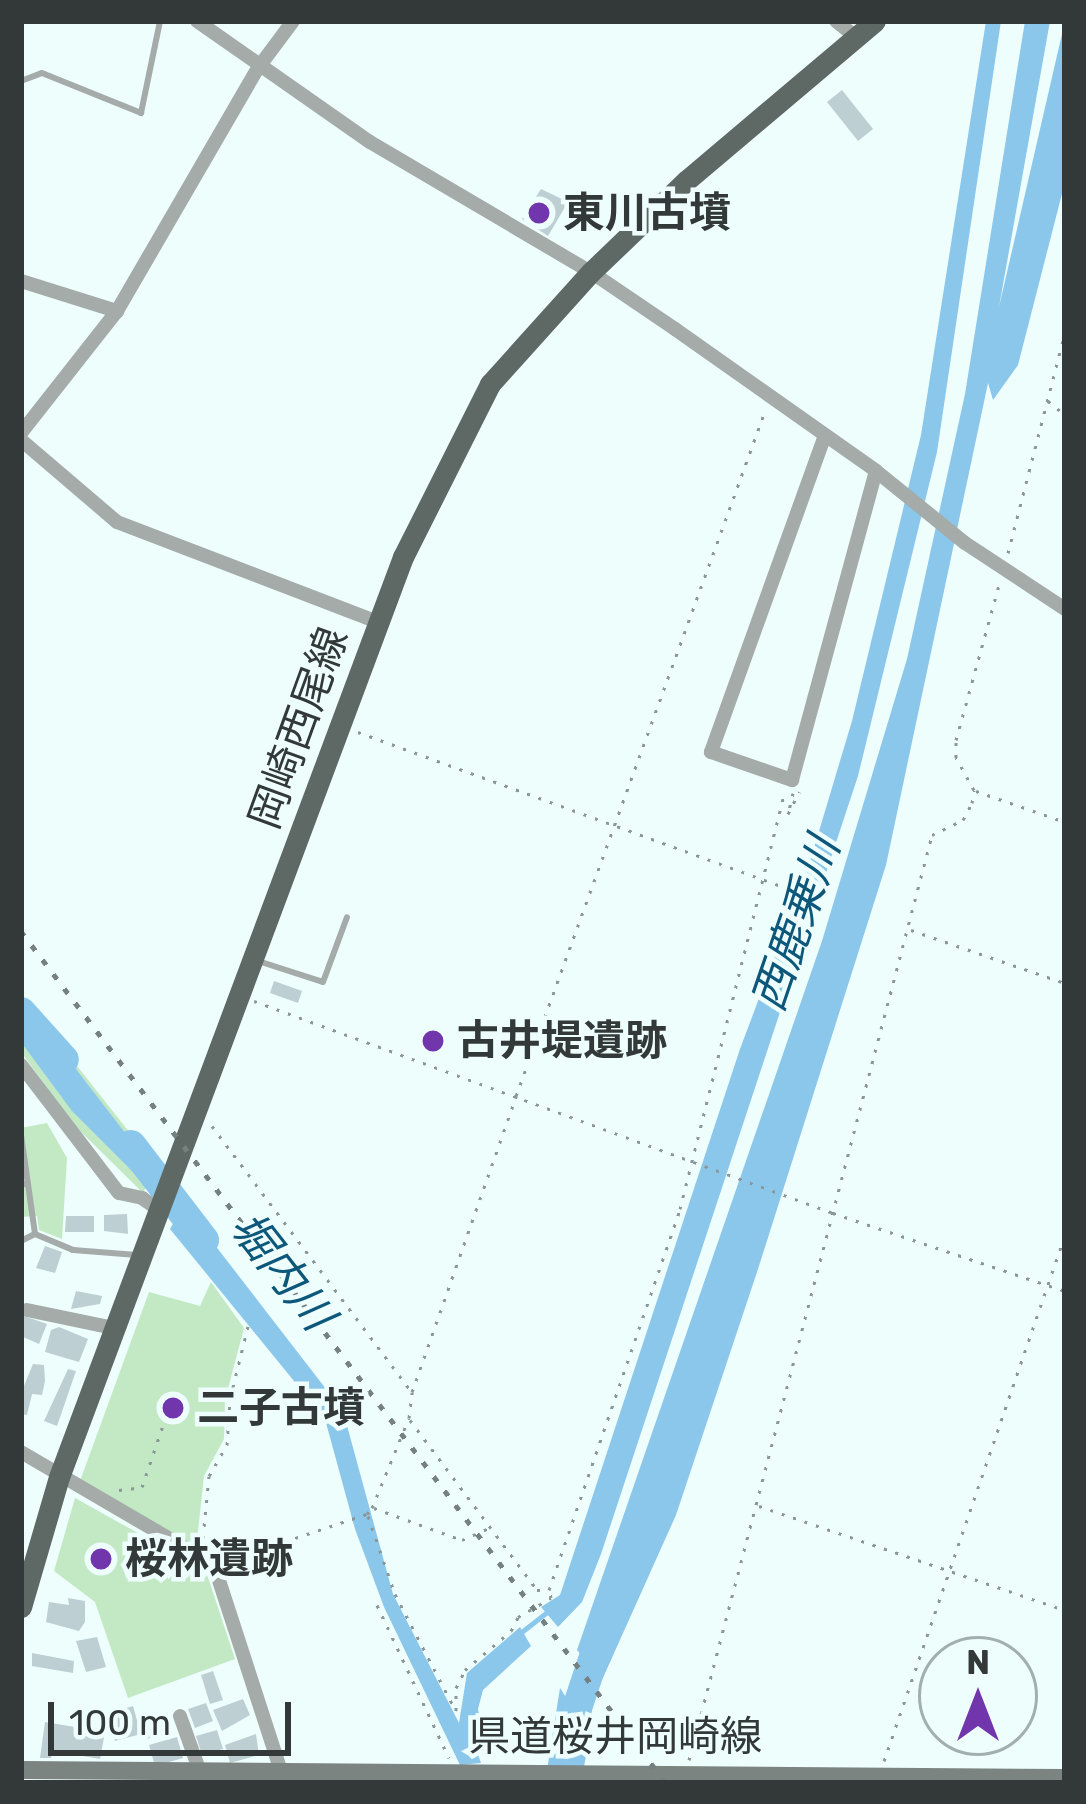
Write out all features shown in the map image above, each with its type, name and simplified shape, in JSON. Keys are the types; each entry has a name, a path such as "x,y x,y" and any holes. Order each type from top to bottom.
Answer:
{"main road":[{"name":"岡崎西尾線","path":"21,1606 59,1477 403,557 490,384 591,272 687,180 875,21"},
{"name":"県道桜井岡崎線","path":"21,1770 283,1778 497,1772 1065,1778"}],"street":[{"path":"197,21 370,142 591,272 876,471 965,543 1065,608"},
{"path":"293,21 258,68 117,311 21,436 117,522 380,622"},
{"path":"836,21 856,37"},
{"path":"21,281 117,311"},
{"path":"824,438 711,752 788,786 876,471"},
{"path":"21,1065 119,1192 142,1198 163,1196"},
{"path":"27,1310 114,1328"},
{"path":"21,1452 207,1562 283,1778"},
{"path":"180,1716 200,1772"}],"lane":[{"path":"21,81 42,74 141,113 160,21"},
{"path":"255,960 323,982 347,917"},
{"path":"22,1135 24,1184 35,1234"},
{"path":"21,1241 35,1234 73,1250 129,1251 141,1257"}],"path":[{"path":"1065,333 956,740 956,758 974,790 1065,822"},
{"path":"248,1326 230,1399 227,1445 209,1476 207,1562 367,1514 372,1508 409,1418 412,1392 516,1096 770,398"},
{"path":"1047,400 1065,415"},
{"path":"341,726 796,891"},
{"path":"367,1514 395,1594 456,1712 456,1688 465,1670 511,1630 518,1617 551,1598 549,1589 680,1209 788,786"},
{"path":"686,1774 932,835 963,820 974,790"},
{"path":"909,929 1065,983"},
{"path":"242,995 833,1213 1065,1292"},
{"path":"197,1106 412,1392"},
{"path":"879,1776 1065,1235"},
{"path":"105,1504 116,1491 142,1486 174,1393"},
{"path":"409,1418 537,1590 549,1589"},
{"path":"758,1505 1065,1610"},
{"path":"372,1508 462,1540 490,1527"},
{"path":"377,1605 449,1751 451,1772"}],"green space":[{"path":"21,995 156,1166 143,1193 74,1125 21,1052"},
{"path":"47,1123 67,1158 62,1239 39,1230 37,1216 21,1217 21,1128"},
{"name":"二子古墳","path":"211,1282 244,1328 225,1400 224,1439 204,1476 196,1550 80,1481 149,1292 200,1306"},
{"path":"75,1498 206,1571 235,1659 128,1698 95,1602 54,1571"}],"water":[{"path":"986,21 1001,21 937,452 858,776 601,1554 582,1602 558,1627 541,1607 560,1595 740,1049 808,868 852,721 921,435"},
{"path":"1025,21 1050,21 999,307 1065,21 1065,182 1018,365 993,400 988,383 886,865 676,1515 602,1680 577,1650 822,941 907,659 965,394"},
{"path":"21,1009 62,1051 156,1173 150,1189 72,1111 21,1042"},
{"path":"184,1205 343,1411 393,1594 459,1723 467,1673 520,1627 531,1646 483,1690 478,1709 485,1749 476,1749 481,1763 460,1765 384,1607 355,1529 325,1419 170,1229"},
{"path":"560,1688 590,1734 581,1783 545,1783"}],"building":[{"path":"842,90 873,129 858,141 827,102"},
{"path":"541,189 568,202 548,236 522,219"},
{"path":"274,981 302,991 298,1003 270,993"},
{"path":"127,1214 128,1234 104,1231 104,1215"},
{"path":"66,1216 94,1216 94,1232 65,1232"},
{"path":"45,1246 62,1252 55,1273 36,1268"},
{"path":"76,1291 102,1296 100,1304 71,1309"},
{"path":"24,1316 47,1324 39,1344 21,1336"},
{"path":"59,1327 88,1339 79,1362 45,1352 51,1330"},
{"path":"33,1364 44,1365 42,1395 32,1394 27,1415 21,1414 21,1393"},
{"path":"68,1369 76,1371 57,1426 44,1421"},
{"path":"68,1598 85,1601 85,1622 79,1631 46,1622 49,1602 69,1605"},
{"path":"97,1637 106,1667 86,1672 76,1641"},
{"path":"32,1653 74,1661 73,1673 32,1666"},
{"path":"213,1671 223,1700 210,1704 201,1675"},
{"path":"243,1699 250,1715 222,1731 213,1710"},
{"path":"206,1703 213,1721 195,1728 188,1709"},
{"path":"133,1706 141,1734 115,1741 107,1714"},
{"path":"165,1715 170,1732 146,1739 140,1722"},
{"path":"45,1722 105,1732 100,1759 53,1751 51,1758 40,1758"},
{"path":"217,1730 223,1749 202,1755 196,1736"},
{"path":"256,1734 259,1755 230,1763 225,1745"},
{"path":"177,1737 183,1758 155,1766 149,1745"}],"waterway":[{"name":"堀内川","path":"21,1012 64,1060"},
{"name":"堀内川","path":"131,1145 204,1240"},
{"path":"519,1634 548,1611"},
{"name":"西鹿乗川","path":"569,1751 577,1708 603,1630"}],"railway":[{"path":"21,931 666,1783"}],"place":[{"name":"東川古墳","path":"539,213"},
{"name":"古井堤遺跡","path":"433,1041"},
{"name":"二子古墳","path":"173,1408"},
{"name":"桜林遺跡","path":"101,1559"}]}
